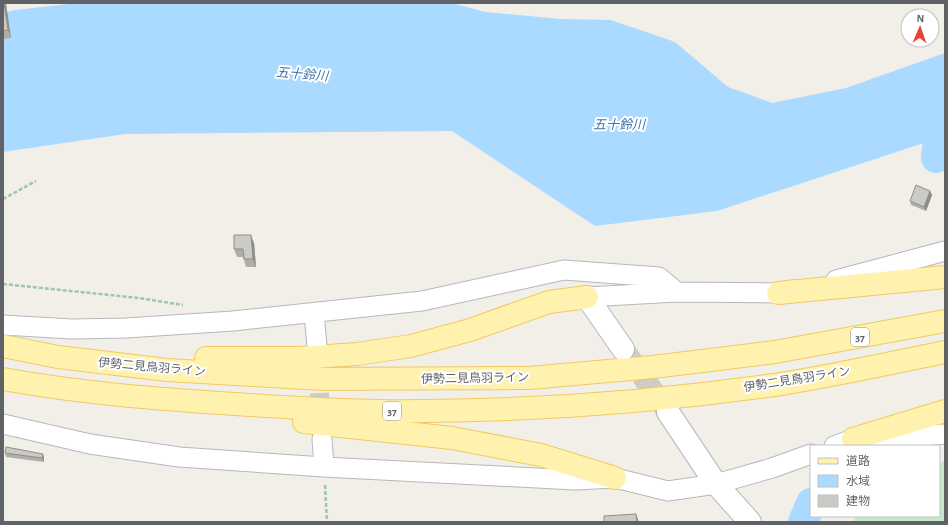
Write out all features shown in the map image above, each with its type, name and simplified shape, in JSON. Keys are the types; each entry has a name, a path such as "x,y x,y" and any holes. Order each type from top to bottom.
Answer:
{"main road":[{"path":"778,293 945,277"},
{"path":"9,347 214,359 299,358 357,354 411,346 456,334 549,302 587,297"},
{"name":"伊勢二見鳥羽ライン","path":"9,347 58,357 167,370 322,379 529,378 653,368 775,352 945,321"},
{"name":"伊勢二見鳥羽ライン","path":"3,379 44,387 150,399 326,410 426,411 528,408 643,400 782,383 945,352"},
{"path":"44,387 155,408 278,419 452,438 541,455 615,478"},
{"path":"843,443 945,411"}],"street":[{"path":"587,297 677,292 778,293 885,268 945,252"},
{"path":"3,325 87,328 201,324 314,313 422,301 564,270 659,277 677,292"},
{"path":"587,297 623,350"},
{"path":"314,313 317,346"},
{"path":"668,412 716,484 750,522"},
{"path":"3,424 90,444 179,457 324,467 575,480 615,478 668,491 716,484 772,468 810,454"},
{"path":"843,443 945,434"},
{"path":"322,439 324,467"}],"path":[{"path":"3,199 36,181"},
{"path":"3,284 139,298 184,306"},
{"path":"324,467 327,522"}],"green space":[{"path":"945,461 945,522 854,522 855,517 940,517 940,463"}],"water":[{"name":"五十鈴川","path":"78,3 452,3 485,12 561,19 611,20 675,42 728,87 772,103 846,88 945,53 945,136 717,211 595,226 452,131 125,134 3,152 3,13 15,10"}],"building":[{"path":"3,3 8,30 3,31"},
{"path":"916,185 930,191 924,207 910,201"},
{"path":"234,235 251,235 253,259 244,259 243,249 234,249"},
{"path":"6,447 43,454 42,458 5,453"},
{"path":"636,514 637,522 604,522 604,516"}],"waterway":[{"path":"936,158 941,108"},
{"path":"803,522 810,505"}],"tunnel":[{"path":"623,349 668,412"},
{"path":"318,364 321,423"}]}
